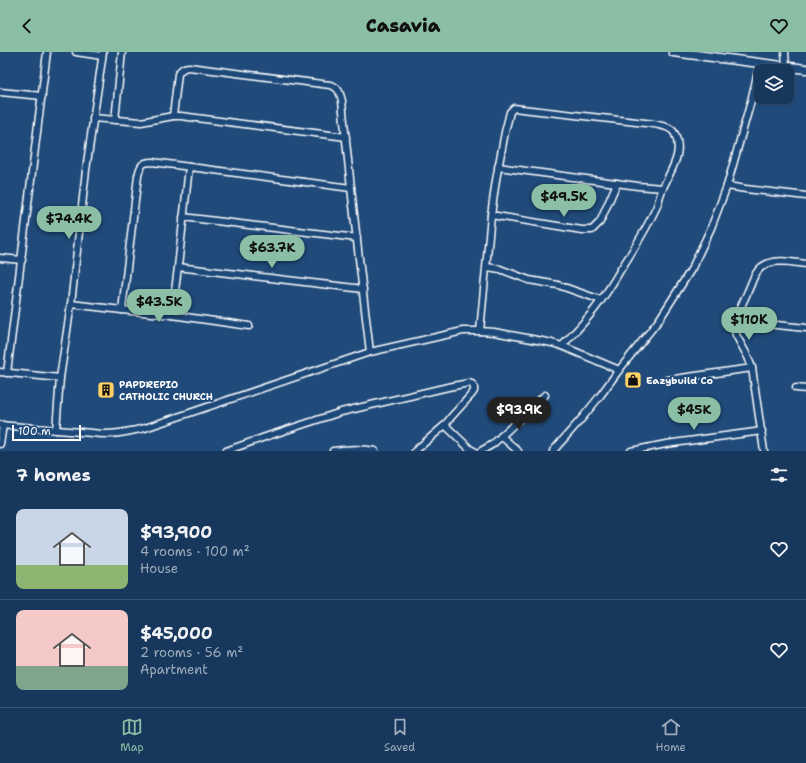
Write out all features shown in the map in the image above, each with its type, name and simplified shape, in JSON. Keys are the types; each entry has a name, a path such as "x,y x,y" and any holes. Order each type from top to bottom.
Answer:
{"main road":[{"path":"673,52 769,64"},
{"path":"794,67 806,69"}],"street":[{"path":"7,373 47,52"},
{"path":"56,430 60,378 71,304 86,170 102,54 76,52"},
{"path":"115,120 122,52"},
{"path":"786,52 786,64"},
{"path":"553,451 600,396 659,320 692,268 711,228 727,186 760,63"},
{"path":"173,116 178,74 185,67 250,74 333,86 338,89 342,101 370,352"},
{"path":"0,92 42,96"},
{"path":"480,330 491,215 504,132 510,112 514,108 654,124 667,127 672,130 677,143 676,162 663,188 657,205 626,261 602,300 589,317 562,346"},
{"path":"94,118 141,122 181,116 346,137"},
{"path":"122,310 139,169 142,164 147,162 351,188"},
{"path":"498,167 663,188"},
{"path":"172,315 189,168"},
{"path":"491,215 582,230 592,230 600,222 617,183"},
{"path":"727,186 806,196"},
{"path":"183,217 357,238"},
{"path":"0,258 22,260"},
{"path":"764,451 752,368 736,335 736,321 753,279 760,268 775,261 806,264"},
{"path":"178,267 363,289"},
{"path":"487,267 500,269 529,280 558,285 602,300"},
{"path":"71,304 172,315 249,326"},
{"path":"736,321 806,328"},
{"path":"0,444 1,425 109,434 145,428 370,352 464,331 480,330 562,346 619,370"},
{"path":"666,380 752,368"},
{"path":"0,372 60,378"},
{"path":"226,451 341,412 448,387 469,383 472,384 474,387 472,394 445,425 415,451"},
{"path":"796,388 806,389"},
{"path":"481,451 493,444 545,395"},
{"path":"445,425 474,451"},
{"path":"631,451 666,444 762,431"},
{"path":"502,436 518,451"},
{"path":"333,451 363,449 375,451"}],"place":[{"name":"Eazybuild Co","path":"633,380"},
{"name":"PAPDREPIO CATHOLIC CHURCH","path":"106,390"}]}
